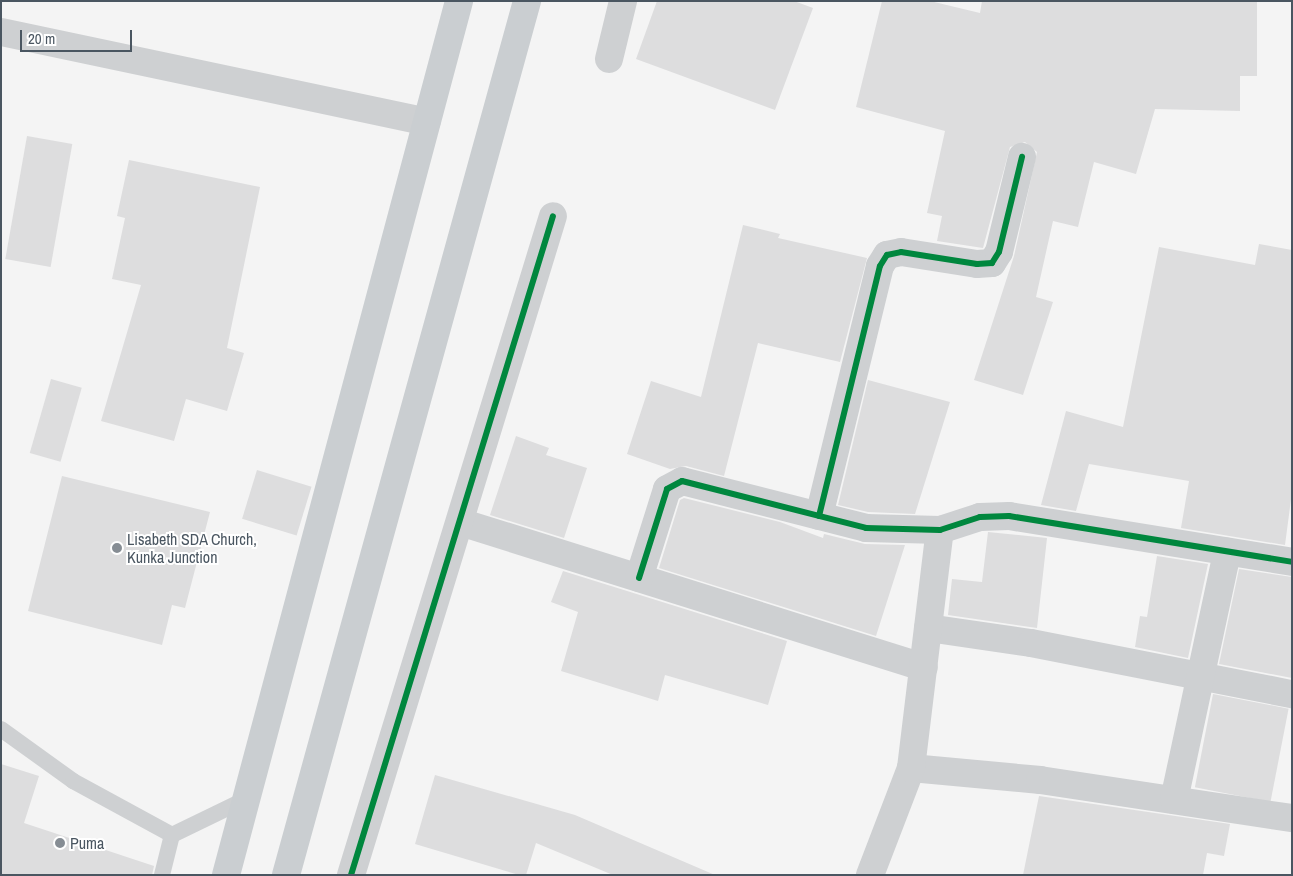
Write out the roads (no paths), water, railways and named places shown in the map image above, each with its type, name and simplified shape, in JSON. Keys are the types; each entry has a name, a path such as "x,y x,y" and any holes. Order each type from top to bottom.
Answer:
{"main road":[{"path":"226,875 459,1"},
{"path":"286,875 527,1"}],"street":[{"path":"609,59 623,1"},
{"path":"1,32 427,122"},
{"path":"819,516 880,266 888,255 901,252 977,264 992,263 999,252 1022,157"},
{"path":"352,875 553,216"},
{"path":"639,578 667,489 674,482 682,481 819,516 885,530 940,530 980,517 1009,516 1292,562"},
{"path":"460,522 924,667"},
{"path":"870,875 910,768 940,530"},
{"path":"1174,800 1227,552"},
{"path":"928,628 1031,643 1292,694"},
{"path":"910,768 1003,775 1292,818"}],"lane":[{"path":"1,729 72,781 172,835"},
{"path":"172,835 246,799"},
{"path":"162,875 172,835"}],"place":[{"name":"Lisabeth SDA Church, Kunka Junction","path":"117,548"},
{"name":"Puma","path":"60,843"}]}
